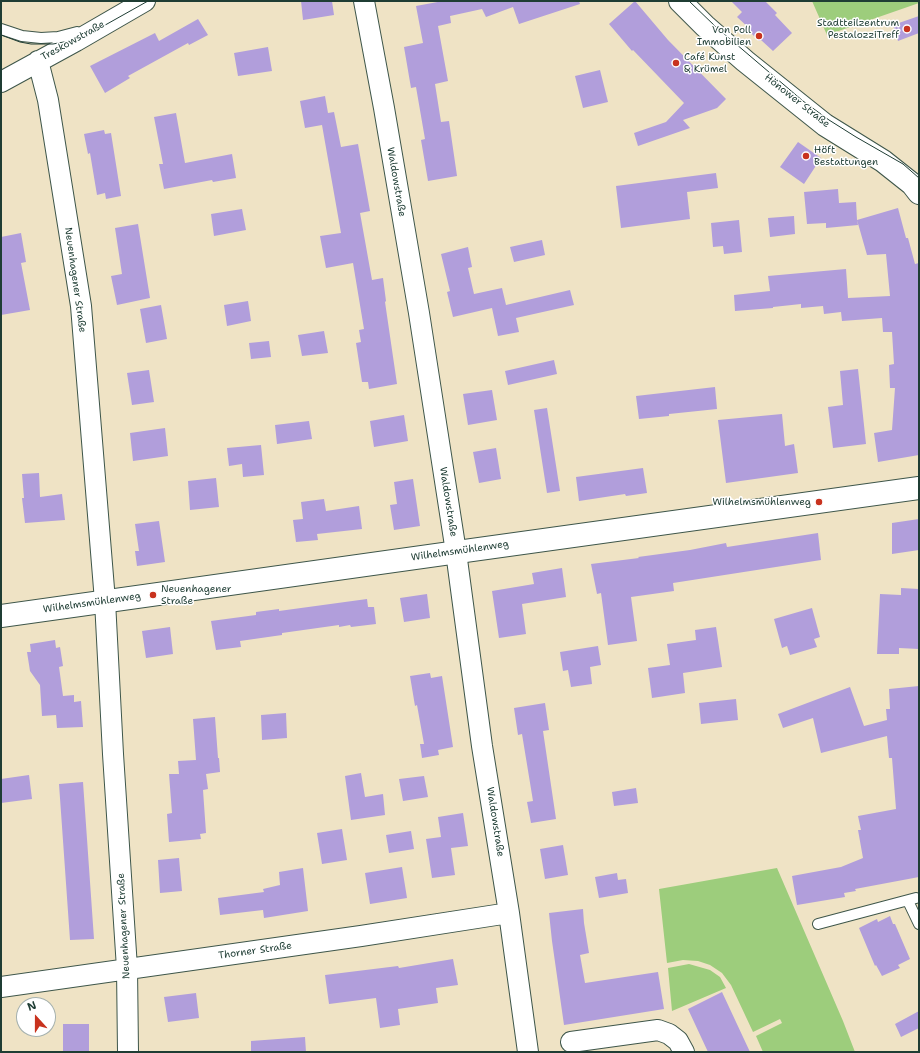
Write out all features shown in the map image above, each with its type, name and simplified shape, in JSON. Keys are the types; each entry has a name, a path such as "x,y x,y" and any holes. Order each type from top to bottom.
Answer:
{"street":[{"name":"Treskowstraße","path":"1,82 145,1"},
{"name":"Waldowstraße","path":"364,1 419,313 456,552 482,746 509,913 528,1052"},
{"name":"Hönower Straße","path":"680,1 725,44 825,125 883,161 917,185"},
{"name":"Neuenhagener Straße","path":"38,61 48,100 81,306 105,601 127,968 128,1052"},
{"name":"Wilhelmsmühlenweg","path":"1,616 919,488"},
{"name":"Thorner Straße","path":"1,987 361,936 509,913"},
{"path":"571,1042 658,1030 669,1034 678,1041 684,1052"}],"lane":[{"path":"1,29 22,36 52,38 74,33 120,15"},
{"path":"818,924 912,899 919,924"}],"green space":[{"path":"812,1 919,1 919,3 827,35"},
{"path":"777,868 855,1052 763,1052 756,1036 782,1023 780,1019 753,1032 731,985 722,973 710,965 698,961 683,960 667,963 659,889"},
{"path":"689,964 710,970 720,977 726,988 672,1011 668,968"}],"building":[{"path":"301,1 332,1 334,15 303,20"},
{"path":"443,1 579,1 580,4 519,24 513,7 486,17 482,9 450,16 451,23 438,26 448,81 435,84 441,122 449,121 457,176 428,181 421,140 425,139 416,87 411,88 404,47 423,43 416,6"},
{"path":"635,1 668,40 726,99 717,108 683,120 690,128 638,146 634,133 666,122 684,103 633,50 632,51 609,24"},
{"path":"731,1 765,1 777,13 775,15 792,33 773,51 761,40 759,41 749,31 750,29 737,17 742,12"},
{"name":"Stadtteilzentrum PestalozziTreff","path":"919,16 919,33 898,41 893,25"},
{"path":"198,19 208,35 189,45 188,43 128,76 130,78 105,93 90,66 155,33 159,41"},
{"path":"268,47 272,71 238,76 234,53"},
{"path":"600,70 608,102 583,108 575,76"},
{"path":"325,96 328,113 334,112 341,147 358,144 370,211 360,213 372,280 383,278 397,384 369,389 368,382 362,382 356,343 361,342 359,330 364,329 353,263 326,268 320,236 341,233 322,125 305,128 300,101"},
{"path":"176,113 185,163 232,154 236,178 213,182 212,180 164,189 159,164 163,164 154,117"},
{"path":"104,130 105,134 111,133 121,196 106,199 105,193 97,195 90,153 88,154 84,134"},
{"path":"798,142 821,158 804,184 780,167"},
{"path":"716,173 718,188 687,192 690,219 621,228 616,186"},
{"path":"838,189 839,203 856,202 858,225 826,228 826,223 807,224 804,192"},
{"path":"898,208 915,264 919,263 919,455 878,462 874,433 892,430 895,388 890,388 889,365 894,364 892,332 883,332 882,318 842,321 841,312 824,314 823,306 801,308 801,304 735,311 734,295 770,291 768,276 846,269 848,298 890,296 886,254 867,255 857,220"},
{"path":"242,209 246,230 214,236 211,214"},
{"path":"794,216 795,234 770,237 768,218"},
{"path":"739,220 742,252 724,254 723,246 713,247 711,223"},
{"path":"138,224 150,298 117,305 111,276 122,274 115,228"},
{"path":"21,233 26,262 21,263 30,310 1,315 1,237"},
{"path":"542,240 545,255 514,262 510,247"},
{"path":"468,247 472,267 468,268 474,294 502,288 506,305 570,290 574,305 516,318 519,332 498,336 492,308 453,317 447,292 450,291 441,254"},
{"path":"248,301 251,321 227,326 224,305"},
{"path":"161,305 167,339 146,343 140,309"},
{"path":"324,331 328,353 302,356 298,335"},
{"path":"269,341 271,357 251,359 249,343"},
{"path":"554,360 557,374 508,385 505,371"},
{"path":"858,369 866,444 833,448 828,407 843,405 840,371"},
{"path":"149,370 154,402 132,405 127,373"},
{"path":"715,387 717,409 639,419 636,396"},
{"path":"492,390 497,420 468,425 463,394"},
{"path":"547,408 560,491 547,493 534,410"},
{"path":"782,414 785,446 794,444 798,473 726,483 718,420"},
{"path":"404,415 408,441 374,447 370,421"},
{"path":"309,421 312,439 277,444 275,425"},
{"path":"165,428 168,456 133,461 130,433"},
{"path":"261,445 264,475 243,477 242,464 229,466 227,448"},
{"path":"496,448 501,479 479,483 473,452"},
{"path":"643,468 647,493 626,496 625,494 579,501 576,477"},
{"path":"39,473 40,497 62,494 65,520 25,523 22,498 24,498 22,474"},
{"path":"216,478 219,507 190,510 188,481"},
{"path":"413,479 420,526 394,530 390,505 397,504 394,482"},
{"path":"324,499 326,511 359,506 362,529 317,534 318,540 296,542 293,520 303,519 301,502"},
{"path":"919,519 919,550 892,554 892,523"},
{"path":"159,521 165,562 137,566 135,551 139,551 135,524"},
{"path":"818,533 821,560 673,583 674,591 631,597 637,641 608,645 601,593 597,594 591,564 639,558 638,557 690,550 726,543 727,547"},
{"path":"562,568 566,597 522,604 526,634 499,638 492,591 534,584 532,573"},
{"path":"901,588 919,589 919,649 899,648 899,654 877,654 880,594 901,595"},
{"path":"427,594 430,618 404,622 400,598"},
{"path":"367,599 368,607 374,607 376,624 351,627 350,625 339,627 339,625 282,633 282,635 240,641 241,647 216,650 211,621 256,615 256,612 279,609 279,611"},
{"path":"812,608 820,637 814,639 817,647 790,655 787,646 782,648 774,619"},
{"path":"170,627 173,654 146,658 142,631"},
{"path":"716,627 722,667 683,673 685,693 652,698 648,668 670,665 667,644 696,640 695,630"},
{"path":"55,640 56,648 60,647 63,666 59,667 63,696 74,695 74,702 81,701 83,727 57,728 56,715 42,716 40,685 30,671 27,652 31,652 30,644"},
{"path":"598,646 601,665 590,667 592,684 571,687 568,670 563,671 560,652"},
{"path":"430,673 431,678 442,676 453,747 438,750 439,755 422,758 420,744 424,744 410,676"},
{"path":"919,686 919,877 855,889 856,891 844,893 845,897 797,905 792,876 841,867 863,858 858,830 861,830 858,816 896,809 892,758 889,758 887,736 821,753 813,718 783,728 778,714 850,687 864,726 887,720 886,709 890,709 889,689"},
{"path":"736,699 738,720 701,724 699,703"},
{"path":"545,703 549,730 543,731 556,819 531,823 527,802 533,801 522,734 518,735 514,708"},
{"path":"286,713 287,738 262,740 261,715"},
{"path":"215,717 220,772 206,774 208,789 203,790 206,833 200,834 201,839 169,842 167,814 172,813 169,774 179,774 178,761 196,760 193,719"},
{"path":"361,773 365,797 383,794 385,815 351,820 345,776"},
{"path":"29,775 32,799 1,803 1,779"},
{"path":"424,776 428,797 403,801 399,779"},
{"path":"83,782 94,939 70,940 59,784"},
{"path":"636,788 638,803 614,806 612,792"},
{"path":"463,813 468,846 451,848 455,875 432,878 426,839 441,837 438,817"},
{"path":"342,829 347,860 322,864 317,833"},
{"path":"411,831 414,849 389,853 386,835"},
{"path":"563,845 568,875 545,879 540,849"},
{"path":"179,858 182,891 160,893 158,860"},
{"path":"402,867 407,898 370,904 365,873"},
{"path":"303,868 308,911 264,918 263,910 220,915 218,898 264,892 263,889 280,885 279,872"},
{"path":"617,873 618,880 626,879 628,893 599,898 595,877"},
{"path":"583,909 589,953 580,955 585,983 658,972 664,1009 564,1025 549,913"},
{"path":"890,916 910,959 898,965 900,968 882,976 876,965 875,966 859,928 877,919 878,922"},
{"path":"453,959 458,985 436,988 438,1003 398,1009 400,1025 380,1028 376,998 329,1004 325,975 398,966 399,968"},
{"path":"722,992 750,1052 708,1052 688,1009"},
{"path":"196,993 199,1018 168,1022 164,997"},
{"path":"919,1011 919,1028 901,1037 895,1024"},
{"path":"63,1024 89,1024 89,1052 63,1052"},
{"path":"305,1037 306,1052 251,1052 251,1041"}],"tram line":[{"path":"1,35 20,42 31,44 53,44 69,41 91,33 148,1"},
{"path":"689,1 716,27 803,101 829,120 903,164 919,178"}],"place":[{"name":"Stadtteilzentrum PestalozziTreff","path":"907,29"},
{"name":"Von Poll Immobilien","path":"759,36"},
{"name":"Café Kunst & Krümel","path":"676,63"},
{"name":"Höft Bestattungen","path":"806,156"},
{"name":"Wilhelmsmühlenweg","path":"819,502"},
{"name":"Neuenhagener Straße","path":"153,595"}]}
